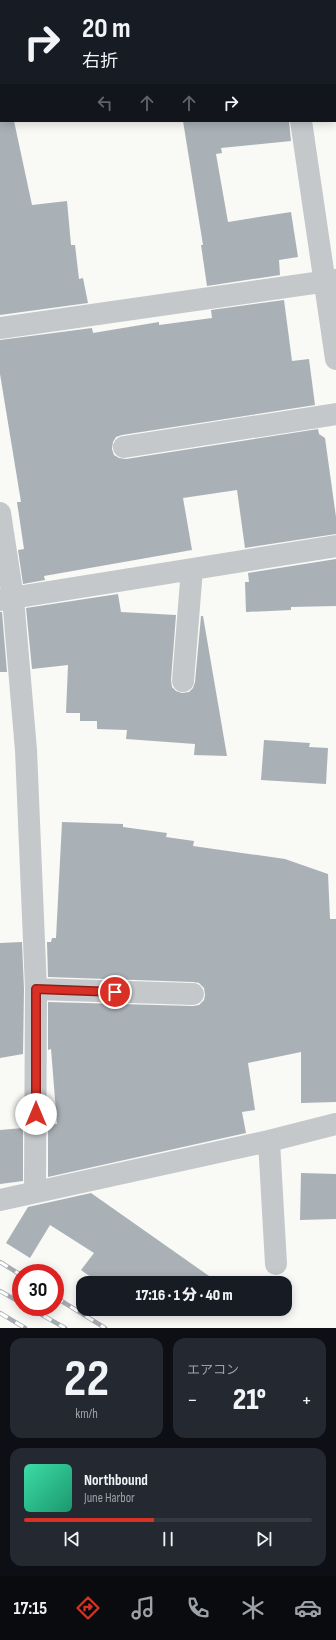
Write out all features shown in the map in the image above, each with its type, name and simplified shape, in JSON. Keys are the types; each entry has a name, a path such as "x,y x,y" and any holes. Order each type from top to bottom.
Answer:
{"street":[{"path":"301,122 330,281 336,359"},
{"path":"0,328 330,281"},
{"path":"124,447 336,414"},
{"path":"0,513 6,599 26,750 36,989 35,1191"},
{"path":"6,599 336,546"},
{"path":"183,681 192,569"},
{"path":"36,989 193,994"},
{"path":"0,1200 35,1191 269,1141 336,1124"},
{"path":"269,1141 276,1264"}],"building":[{"path":"0,122 14,122 32,205 67,201 71,245 75,245 79,279 83,278 88,303 0,315"},
{"path":"183,122 289,122 291,141 221,148 222,153 216,154 228,222 291,212 298,257 279,260 280,275 207,286 201,245 203,245"},
{"path":"284,300 292,361 309,359 315,405 122,435 116,437 113,442 112,449 114,455 119,458 126,459 318,429 319,434 325,438 336,517 336,534 245,548 237,490 183,498 192,550 44,576 45,580 23,584 18,550 24,549 17,502 21,502 0,374 0,340 92,328 93,333 159,322 159,325 212,318 211,310"},
{"path":"336,559 336,606 291,607 291,610 246,612 245,582 249,582 248,573"},
{"path":"118,594 121,612 176,615 171,680 172,687 176,691 182,693 189,692 193,688 195,682 201,616 203,616 227,756 194,755 195,744 126,739 127,730 97,729 97,721 80,721 80,713 66,713 68,665 32,669 26,608"},
{"path":"0,612 2,612 7,672 0,672"},
{"path":"264,740 310,743 309,747 328,748 326,784 261,780"},
{"path":"62,822 123,824 123,827 167,833 166,837 194,841 193,846 285,859 328,874 330,919 336,919 336,1102 301,1103 301,1052 248,1063 255,1110 242,1112 246,1133 48,1177 48,1125 57,1124 51,1049 48,1050 48,1002 193,1006 199,1005 204,1000 205,995 204,988 199,983 193,982 48,977 47,942 51,942 52,938 56,938"},
{"path":"22,942 24,989 23,1054 0,1058 0,943"},
{"path":"23,1128 23,1181 0,1184 0,1130"},
{"path":"301,1173 336,1174 336,1219 300,1220"},
{"path":"91,1193 209,1276 89,1276 81,1270 94,1253 50,1225 30,1258 6,1243 28,1207"}],"railway":[{"path":"0,1262 12,1269"},
{"path":"0,1291 12,1298"},
{"path":"64,1303 105,1328"},
{"path":"0,1313 25,1328"},
{"path":"44,1316 65,1328"}],"route":[{"path":"36,1114 36,989 115,992"}]}
